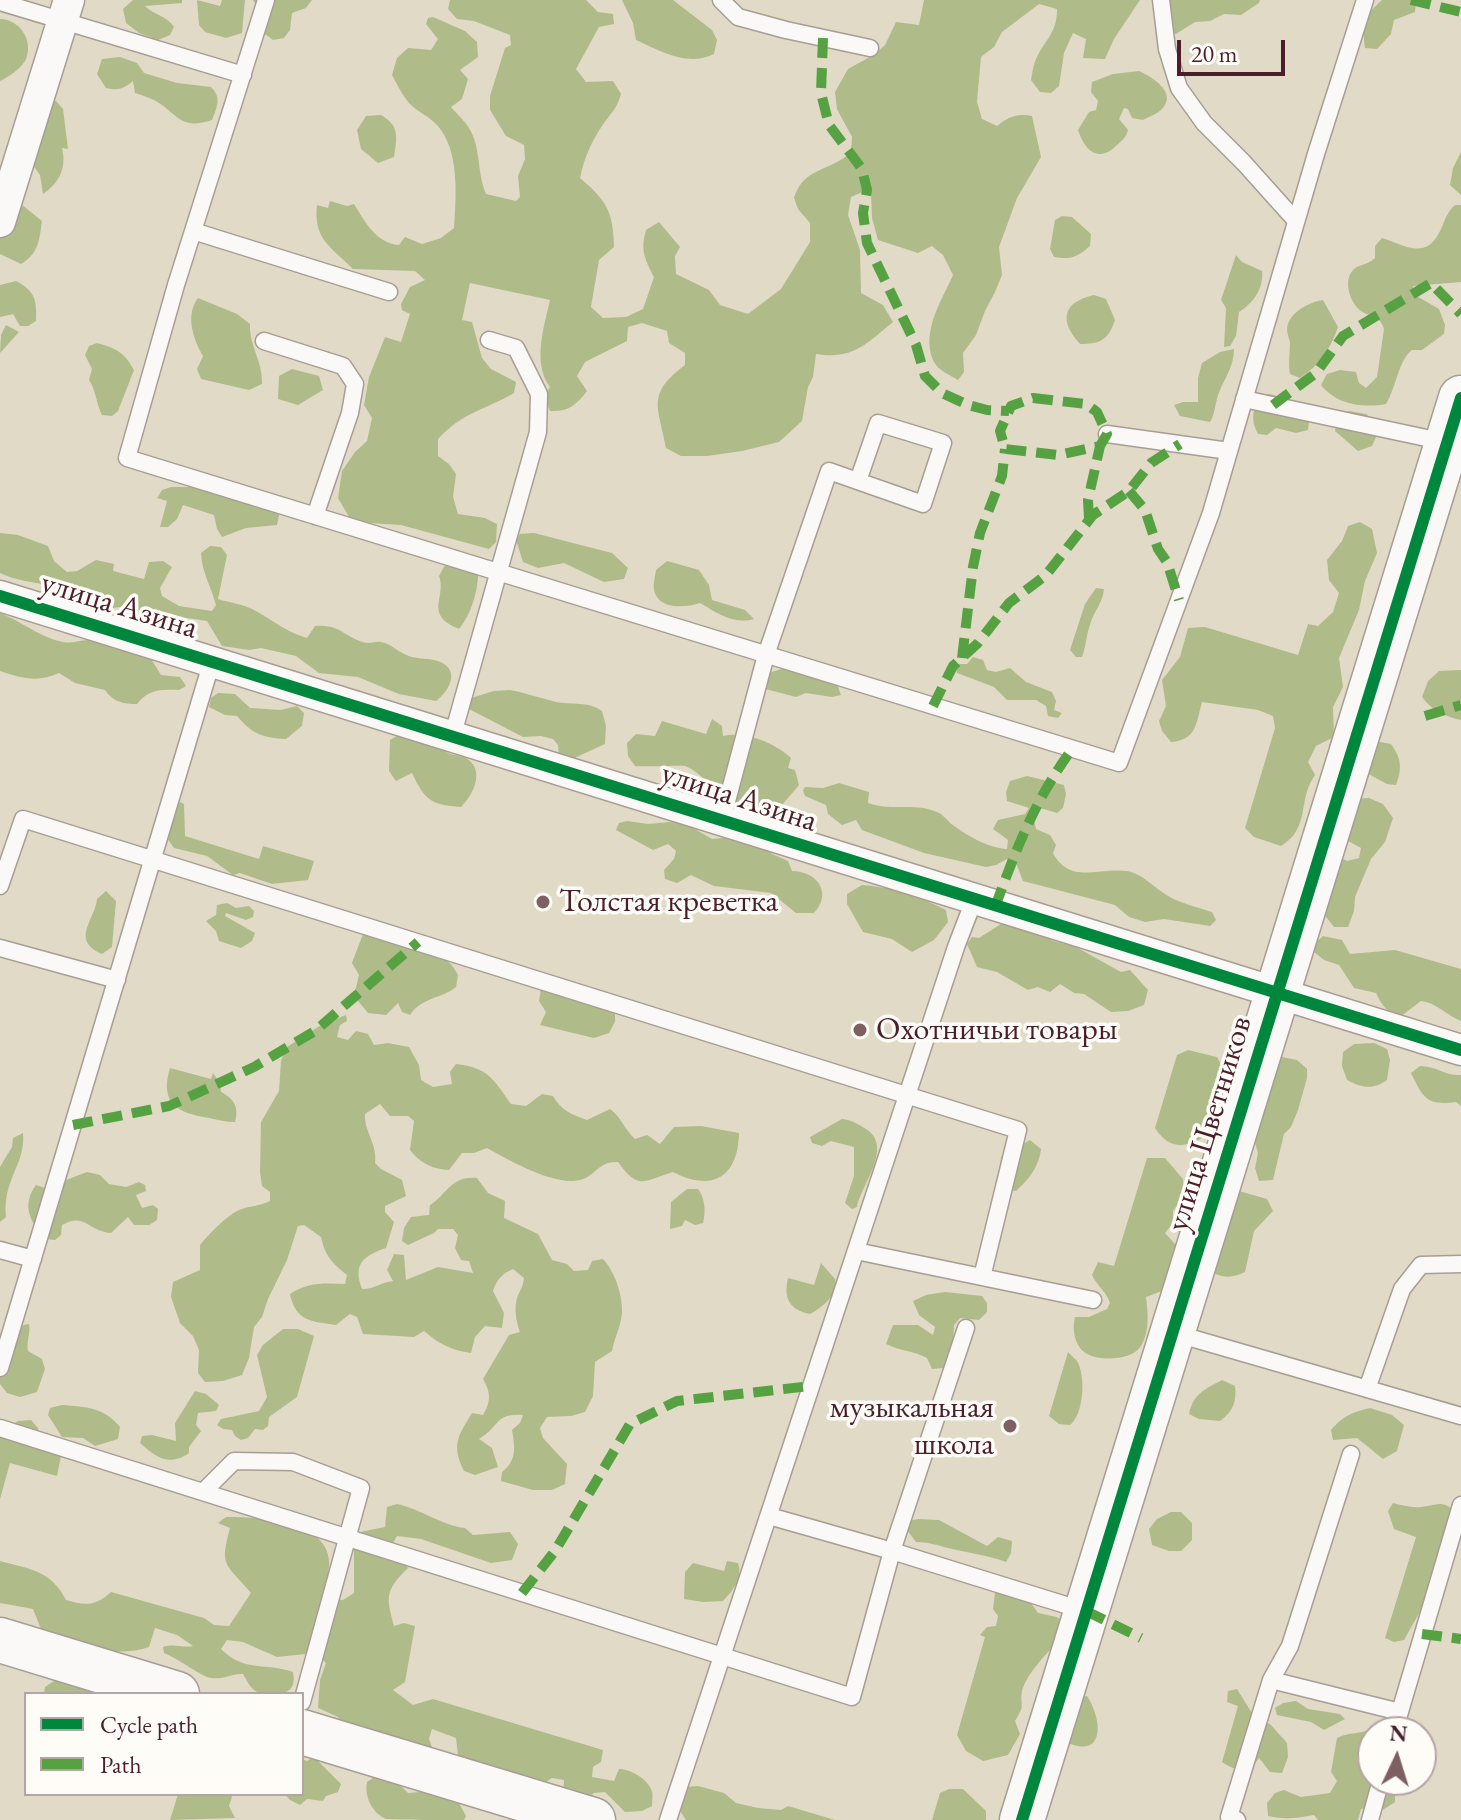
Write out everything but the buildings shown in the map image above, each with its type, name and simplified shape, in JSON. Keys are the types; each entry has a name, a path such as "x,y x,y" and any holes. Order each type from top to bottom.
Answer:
{"street":[{"path":"0,222 66,10"},
{"name":"улица Цветников","path":"1022,1820 1461,398"},
{"name":"улица Азина","path":"0,596 453,734 974,900 1461,1050"},
{"path":"0,1640 170,1692"},
{"path":"304,1733 593,1820"}],"lane":[{"path":"266,0 193,231 127,458 1119,763 1211,513 1296,221 1365,0"},
{"path":"721,0 738,17 870,48"},
{"path":"1161,0 1167,49 1179,88 1204,123 1296,221"},
{"path":"0,2 66,10 243,75"},
{"path":"193,231 389,292"},
{"path":"453,734 538,432 539,394 516,348 489,340"},
{"path":"264,341 343,366 355,384 350,413 315,516"},
{"path":"1244,399 1447,442"},
{"path":"722,820 766,655 829,471 923,504 943,443 878,423 858,481"},
{"path":"1107,434 1229,451"},
{"path":"0,1368 212,661"},
{"path":"0,886 23,819 1018,1130 982,1277"},
{"path":"668,1820 974,900"},
{"path":"0,948 117,980"},
{"path":"0,1250 33,1259"},
{"path":"856,1251 1093,1300"},
{"path":"1367,1389 1402,1289 1421,1265 1461,1264"},
{"path":"0,1428 852,1697 892,1551 966,1328"},
{"path":"1172,1332 1461,1416"},
{"path":"1237,1820 1229,1817 1271,1680 1290,1646 1351,1454"},
{"path":"203,1492 234,1461 293,1462 361,1488 304,1695"},
{"path":"1399,1716 1458,1530 1461,1505"},
{"path":"769,1516 1086,1611"},
{"path":"1271,1680 1400,1712"},
{"path":"1370,1820 1377,1796"}],"green space":[{"path":"133,0 182,0 182,3 145,6 171,23 174,27 170,35 158,40 139,33 126,23 123,9"},
{"path":"197,0 220,6 222,0 245,0 242,33 226,38 205,32 199,25"},
{"path":"253,0 312,0 306,8 292,13 290,30 284,38 273,40 262,32"},
{"path":"450,0 586,0 598,12 613,14 614,24 599,27 576,69 586,82 613,81 621,94 592,143 580,178 602,200 612,224 614,247 599,260 591,307 603,318 626,317 643,309 654,277 644,255 644,237 646,230 659,222 680,247 675,256 676,274 709,290 720,305 748,314 781,289 810,242 810,223 798,209 794,198 798,188 811,175 851,152 852,137 837,109 835,92 848,69 885,45 896,22 919,25 924,0 1140,0 1114,39 1105,59 1083,58 1086,39 1073,33 1064,53 1059,86 1051,93 1040,92 1031,80 1036,59 1055,25 1057,9 1039,4 1002,32 994,47 981,57 977,102 982,119 997,126 1013,116 1032,116 1041,157 1017,198 999,247 1002,275 976,335 963,353 964,372 958,380 937,367 930,349 934,316 953,275 943,255 932,246 918,253 878,240 872,218 871,194 867,190 851,197 848,215 860,250 861,293 883,305 893,322 850,352 840,355 816,354 802,421 779,442 742,451 681,456 666,448 658,402 664,385 685,365 685,353 669,343 667,331 642,323 628,327 627,341 585,362 577,376 587,391 572,407 550,411 544,397 550,387 541,356 550,300 470,283 462,320 472,322 482,358 491,369 516,382 514,393 465,417 447,430 438,439 438,456 456,474 453,497 458,514 485,518 497,524 496,542 489,549 401,525 352,522 338,498 342,471 367,441 372,418 364,405 369,377 385,337 401,342 410,314 402,310 401,304 410,287 425,280 415,271 353,269 325,242 316,217 317,205 328,208 330,201 347,206 354,204 378,236 399,245 405,237 422,244 441,238 454,228 455,174 450,147 437,125 409,103 392,75 397,58 408,48 431,50 438,39 426,24 428,18 433,17 465,31 477,42 478,57 460,70 468,79 462,99 451,107 473,135 486,194 516,201 520,197 518,176 525,159 524,145 506,136 490,110 490,96 505,48 511,45 510,35 474,21 457,19 448,9"},
{"path":"622,0 673,0 712,30 717,40 714,54 704,58 685,58 636,40 633,23"},
{"path":"1168,0 1260,0 1241,15 1224,14 1210,21 1195,22 1176,34 1165,33"},
{"path":"1382,0 1416,0 1415,12 1394,20 1391,34 1377,49 1365,48 1365,21"},
{"path":"0,19 14,23 24,33 28,54 23,64 0,81"},
{"path":"120,57 137,63 144,73 177,83 211,87 217,99 212,120 185,122 154,100 135,93 133,81 120,89 106,88 97,74 102,59"},
{"path":"1139,71 1162,86 1166,104 1143,120 1132,118 1128,109 1124,108 1119,119 1128,130 1125,137 1103,154 1088,149 1078,130 1089,112 1096,110 1098,101 1091,92 1092,82 1113,74"},
{"path":"38,100 56,101 63,109 68,149 62,148 60,174 43,194 40,175 32,164"},
{"path":"381,115 394,128 396,144 394,157 378,163 361,149 357,130 366,116"},
{"path":"1461,152 1461,195 1450,185 1453,168"},
{"path":"21,204 42,221 35,251 21,264 0,254 0,222"},
{"path":"1455,205 1461,205 1461,282 1413,286 1413,294 1439,309 1445,325 1444,334 1422,350 1412,350 1408,354 1386,404 1360,405 1343,401 1327,392 1321,385 1327,374 1340,370 1356,372 1359,383 1366,388 1377,377 1384,329 1378,319 1361,311 1354,303 1348,286 1353,270 1375,258 1375,246 1382,238 1406,247 1427,246 1439,233"},
{"path":"1062,216 1072,217 1091,234 1090,246 1069,258 1054,257 1050,249 1055,220"},
{"path":"1236,255 1242,262 1262,271 1262,278 1256,295 1239,312 1236,336 1230,346 1224,347 1226,308 1221,300"},
{"path":"16,281 31,293 35,302 36,321 28,326 20,326 13,314 0,317 0,285"},
{"path":"1094,295 1106,299 1115,320 1103,340 1080,344 1069,328 1067,314 1075,302"},
{"path":"198,298 237,314 250,324 262,384 249,390 201,379 197,369 203,356 191,319"},
{"path":"1323,300 1338,327 1324,356 1300,378 1290,374 1288,323 1300,309"},
{"path":"6,325 19,332 0,353 1,335"},
{"path":"97,343 119,352 134,370 118,411 112,416 102,415 89,380 92,369 85,355 89,346"},
{"path":"1234,349 1231,367 1210,422 1180,416 1174,405 1198,402 1198,378 1202,363 1220,352"},
{"path":"292,369 319,376 323,390 298,405 278,399 279,376"},
{"path":"1267,394 1286,399 1296,406 1309,421 1308,430 1296,433 1276,428 1267,435 1258,434 1254,412 1258,402"},
{"path":"1349,411 1366,414 1381,426 1372,446 1358,451 1335,431 1337,418"},
{"path":"171,487 218,487 272,503 279,515 277,525 246,528 222,537 214,515 183,505 177,519 168,527 160,527 167,501 157,498 162,490"},
{"path":"1360,522 1372,529 1377,553 1365,581 1359,610 1339,658 1343,687 1333,707 1334,737 1316,746 1308,762 1315,775 1306,794 1300,822 1290,839 1281,846 1254,837 1245,828 1275,728 1273,716 1258,710 1202,702 1191,734 1180,741 1171,742 1159,721 1166,706 1162,680 1180,657 1188,628 1205,627 1298,655 1308,624 1318,626 1333,612 1339,593 1329,580 1327,560 1342,541 1348,526"},
{"path":"0,533 18,535 48,546 54,561 67,572 77,571 96,560 114,564 113,571 144,579 149,562 163,561 172,567 160,588 162,596 179,606 212,611 216,605 201,553 210,546 221,547 227,555 218,599 242,605 307,638 315,626 331,627 361,641 381,642 409,656 434,660 448,667 450,684 436,701 399,694 358,677 319,673 296,656 261,648 249,650 222,646 207,621 147,612 139,616 121,607 92,610 74,593 0,573"},
{"path":"534,533 612,553 628,568 624,579 604,582 564,563 538,568 523,562 516,540 520,534"},
{"path":"667,561 699,570 709,585 712,600 745,610 754,619 733,619 700,603 673,606 661,601 654,590 654,580 656,570"},
{"path":"445,565 478,570 473,601 459,629 448,623 439,611 439,576"},
{"path":"1096,588 1104,589 1103,594 1091,620 1082,657 1076,657 1070,650 1085,604"},
{"path":"0,613 55,640 70,643 94,640 148,654 161,675 180,677 186,686 179,690 155,691 137,704 132,704 115,700 105,690 75,683 59,673 30,678 0,671"},
{"path":"973,657 983,660 987,670 996,672 1010,668 1026,682 1052,692 1056,701 1054,710 1062,713 1058,718 1048,716 1046,706 1036,700 1007,700 994,687 957,673 955,664 967,664"},
{"path":"789,667 837,684 841,695 832,697 806,693 796,697 758,687 761,675"},
{"path":"1461,670 1461,720 1439,712 1422,697 1428,681 1439,671"},
{"path":"510,690 556,702 597,708 602,711 606,726 605,744 570,760 559,756 558,745 553,739 523,737 469,709 471,698"},
{"path":"218,693 235,694 250,708 281,710 297,706 304,713 302,726 286,739 258,734 237,716 225,715 209,707 211,698"},
{"path":"712,719 722,726 723,736 741,735 759,740 791,758 788,768 795,770 799,785 777,811 728,802 685,766 635,766 628,756 627,743 636,734 655,736 662,721 706,734"},
{"path":"405,731 426,736 448,753 464,757 472,763 476,782 461,807 430,800 412,773 396,781 389,771 390,740"},
{"path":"1375,741 1391,744 1397,754 1400,769 1396,785 1387,784 1363,771"},
{"path":"1027,776 1064,785 1063,808 1057,813 1037,807 1032,812 1036,829 1050,835 1056,845 1053,853 1060,863 1076,872 1116,870 1133,873 1170,897 1212,912 1216,920 1210,926 1164,919 1145,922 1129,917 1115,905 1023,881 1016,863 1007,859 986,867 924,853 862,830 856,820 842,825 828,814 826,805 805,796 803,790 805,787 823,788 839,783 869,792 868,803 878,806 932,810 977,840 1007,849 1008,840 993,829 998,820 1025,814 1029,808 1007,801 1006,792 1010,781"},
{"path":"1369,798 1383,804 1393,818 1385,842 1371,859 1355,897 1348,927 1334,927 1319,908 1338,856 1347,861 1359,858 1361,848 1339,831 1349,799"},
{"path":"176,800 184,804 185,836 259,859 263,846 314,861 308,880 272,884 240,873 233,875 207,856 174,848 162,831"},
{"path":"619,823 686,824 712,839 742,836 758,839 772,854 788,861 792,871 809,875 820,884 820,905 814,913 796,913 771,893 714,886 691,875 677,883 665,879 664,870 674,859 676,851 668,844 653,850 616,830"},
{"path":"862,885 895,890 925,900 946,910 948,922 934,940 912,952 892,939 863,932 847,904 847,894"},
{"path":"106,891 116,901 112,947 102,954 87,942 86,936 97,899"},
{"path":"227,903 236,908 249,906 254,911 253,917 246,920 226,913 225,916 255,933 252,941 241,948 219,941 216,931 206,921 216,915 217,905"},
{"path":"1004,922 1023,924 1053,941 1076,947 1121,972 1130,970 1148,990 1144,1005 1128,1011 1111,1012 1084,994 1074,993 1060,984 1050,992 1038,987 1028,990 997,972 977,967 967,944 972,937 979,938"},
{"path":"372,928 403,946 442,957 458,975 456,987 426,1001 410,1015 402,1012 398,1003 386,1015 368,1013 354,996 359,975 352,963 363,934"},
{"path":"1323,936 1342,940 1350,954 1395,950 1461,969 1461,1021 1421,1001 1400,1017 1392,1013 1376,993 1354,988 1339,965 1324,960 1314,952 1314,944"},
{"path":"541,989 606,1009 615,1014 615,1022 609,1033 594,1038 540,1025 546,1012 539,1001"},
{"path":"346,1015 347,1021 340,1025 337,1037 348,1040 356,1031 368,1034 374,1045 388,1043 409,1047 419,1065 421,1080 433,1087 452,1084 450,1072 456,1064 476,1068 489,1076 511,1104 526,1106 542,1094 553,1096 567,1111 587,1120 610,1109 635,1139 647,1135 660,1144 674,1127 701,1126 739,1133 734,1161 720,1177 711,1180 700,1181 673,1172 642,1181 631,1177 618,1162 611,1162 585,1178 569,1181 532,1171 487,1148 462,1153 449,1170 432,1167 410,1150 414,1121 408,1116 390,1116 380,1104 365,1114 375,1150 375,1163 402,1180 406,1196 385,1206 385,1212 394,1222 386,1248 365,1258 359,1268 362,1289 393,1281 387,1270 394,1254 404,1255 406,1280 438,1267 473,1273 469,1261 461,1260 455,1248 458,1235 453,1229 438,1229 408,1245 402,1241 404,1228 411,1217 429,1215 430,1205 456,1182 469,1178 477,1178 488,1193 505,1201 504,1218 538,1234 552,1260 567,1264 574,1271 588,1270 592,1261 603,1259 615,1277 621,1299 621,1318 612,1351 595,1362 593,1396 585,1412 547,1417 540,1428 543,1438 567,1464 565,1484 552,1490 533,1490 501,1481 502,1472 514,1453 512,1430 523,1415 507,1416 479,1439 492,1448 498,1467 475,1475 464,1471 458,1454 458,1441 467,1421 472,1413 483,1415 488,1405 489,1393 483,1379 509,1335 520,1332 516,1306 524,1278 513,1269 500,1277 493,1291 504,1313 502,1328 485,1326 475,1337 471,1353 446,1346 424,1331 414,1337 363,1334 357,1317 350,1314 336,1325 312,1321 296,1310 290,1294 310,1285 345,1284 347,1275 330,1259 321,1237 304,1225 298,1226 287,1260 262,1317 254,1327 249,1358 242,1375 205,1382 198,1373 199,1350 193,1336 180,1323 171,1297 173,1282 200,1270 200,1245 223,1221 239,1210 270,1201 270,1192 262,1186 260,1172 261,1122 279,1091 281,1061 287,1047 321,1025"},
{"path":"1374,1043 1387,1049 1390,1060 1387,1080 1367,1087 1347,1080 1342,1066 1343,1052 1354,1044"},
{"path":"1188,1050 1217,1057 1223,1068 1220,1124 1195,1142 1178,1145 1170,1143 1155,1128 1177,1055"},
{"path":"1282,1057 1297,1060 1307,1069 1307,1078 1298,1110 1291,1127 1284,1134 1273,1180 1259,1181 1255,1168 1258,1153 1254,1139 1268,1061"},
{"path":"1420,1066 1461,1075 1461,1106 1456,1102 1438,1103 1427,1098 1411,1073"},
{"path":"170,1068 211,1079 213,1073 220,1083 221,1092 235,1104 235,1122 198,1116 174,1105 167,1090"},
{"path":"842,1119 866,1129 877,1146 874,1166 857,1207 852,1209 845,1203 854,1176 854,1147 831,1141 822,1146 812,1143 810,1137"},
{"path":"23,1133 21,1154 7,1193 6,1217 0,1222 0,1167 12,1147 13,1138"},
{"path":"1030,1140 1041,1149 1036,1167 1016,1191 1004,1189 1000,1175 1001,1157"},
{"path":"1147,1158 1165,1158 1183,1179 1184,1196 1173,1211 1173,1223 1165,1233 1176,1245 1175,1286 1146,1297 1147,1328 1144,1340 1136,1351 1122,1357 1097,1357 1084,1352 1078,1345 1074,1331 1075,1317 1089,1317 1107,1309 1110,1303 1092,1275 1098,1262 1114,1266"},
{"path":"87,1172 100,1175 109,1184 126,1187 139,1182 145,1185 146,1191 136,1195 142,1208 153,1205 158,1209 157,1220 149,1225 134,1225 128,1217 111,1233 76,1220 62,1225 61,1235 55,1240 46,1239 29,1214 31,1192 36,1185 45,1188"},
{"path":"687,1189 698,1189 700,1193 704,1205 703,1223 695,1225 685,1220 682,1226 670,1229 671,1202"},
{"path":"1232,1189 1267,1199 1273,1211 1254,1231 1245,1272 1224,1276 1204,1268 1205,1227 1229,1225"},
{"path":"821,1263 835,1279 837,1287 819,1309 810,1314 797,1310 787,1297 788,1278 814,1285"},
{"path":"945,1292 982,1296 987,1303 987,1312 979,1320 960,1318 954,1325 953,1345 943,1368 932,1369 927,1358 886,1344 893,1325 918,1325 933,1335 935,1327 919,1315 913,1301"},
{"path":"29,1324 28,1351 42,1359 45,1369 37,1392 20,1397 7,1393 0,1384 0,1348 15,1327"},
{"path":"283,1329 298,1329 314,1336 297,1397 269,1417 268,1426 263,1430 255,1429 248,1438 241,1440 232,1430 217,1425 221,1419 259,1411 267,1397 257,1355 263,1345"},
{"path":"1068,1352 1080,1368 1082,1385 1081,1404 1070,1425 1059,1424 1049,1416"},
{"path":"1222,1380 1235,1386 1235,1401 1228,1414 1220,1421 1199,1419 1189,1414 1197,1397"},
{"path":"195,1391 206,1394 219,1405 216,1411 198,1413 196,1425 201,1431 189,1447 189,1453 169,1460 140,1443 142,1436 152,1435 176,1441 175,1423"},
{"path":"62,1405 108,1415 120,1427 118,1439 95,1446 83,1438 62,1437 48,1415 50,1408"},
{"path":"1370,1408 1392,1415 1404,1425 1397,1451 1383,1459 1357,1438 1333,1440 1331,1430 1340,1421"},
{"path":"31,1420 38,1428 41,1441 61,1456 57,1476 10,1463 0,1499 0,1432 18,1421"},
{"path":"1393,1503 1417,1507 1444,1505 1458,1514 1433,1596 1422,1608 1404,1640 1394,1642 1385,1638 1416,1537 1394,1529 1388,1511"},
{"path":"397,1504 465,1528 473,1535 510,1532 518,1544 512,1560 491,1563 421,1539 397,1536 392,1545 408,1568 391,1589 390,1608 394,1626 404,1623 415,1626 405,1682 393,1690 413,1705 433,1699 603,1750 601,1762 593,1767 592,1777 614,1781 619,1769 633,1773 650,1787 652,1806 642,1811 625,1812 605,1792 594,1793 585,1800 563,1795 564,1780 552,1778 543,1784 459,1763 456,1738 432,1729 429,1739 433,1750 352,1737 338,1717 318,1708 320,1680 326,1663 315,1653 277,1657 243,1642 227,1640 221,1649 238,1661 293,1672 293,1683 287,1692 258,1692 243,1674 211,1678 164,1653 163,1647 167,1646 193,1646 177,1635 155,1628 149,1647 123,1652 96,1649 43,1634 33,1609 0,1603 0,1561 38,1572 53,1582 66,1600 73,1602 95,1602 111,1592 204,1618 214,1625 229,1626 251,1593 230,1570 225,1558 230,1528 218,1523 226,1517 271,1520 316,1536 325,1547 329,1560 323,1598 343,1600 354,1593 354,1547 360,1532 385,1527 387,1507"},
{"path":"1171,1512 1181,1512 1192,1523 1192,1540 1181,1551 1169,1551 1152,1545 1149,1529 1157,1519"},
{"path":"939,1520 987,1546 998,1537 1012,1541 1011,1553 1006,1562 916,1542 907,1530 908,1521"},
{"path":"727,1561 738,1563 739,1574 733,1589 723,1601 684,1599 685,1572 693,1563 724,1571"},
{"path":"1011,1592 1031,1603 1038,1613 1057,1617 1064,1623 1062,1639 1039,1662 1025,1684 1021,1696 1022,1707 1015,1721 1020,1734 1008,1755 983,1761 966,1751 957,1735 985,1637 980,1635 987,1627 996,1626 998,1616 993,1609 995,1593"},
{"path":"57,1679 114,1692 44,1692 45,1687"},
{"path":"1237,1689 1252,1713 1271,1725 1287,1743 1288,1757 1282,1773 1270,1772 1259,1758 1251,1767 1242,1770 1222,1762 1238,1706 1227,1702 1228,1691"},
{"path":"1087,1696 1096,1717 1097,1736 1087,1746 1077,1746 1064,1741 1070,1698"},
{"path":"1296,1701 1308,1709 1340,1714 1345,1719 1324,1730 1311,1722 1277,1715 1275,1708"},
{"path":"1357,1733 1357,1796 1395,1796 1395,1802 1381,1811 1373,1807 1361,1809 1358,1820 1318,1820 1314,1815 1291,1818 1268,1816 1267,1803 1275,1793 1284,1790 1301,1797 1330,1793 1337,1781 1331,1772 1337,1738"},
{"path":"314,1757 341,1784 338,1792 326,1796 323,1801 307,1799 300,1805 287,1796 304,1796 304,1760"},
{"path":"377,1775 390,1775 408,1793 447,1790 466,1794 459,1803 466,1816 464,1820 386,1819 370,1804 367,1793 367,1782"},
{"path":"698,1786 724,1793 736,1803 781,1810 788,1806 835,1820 686,1820 677,1806 685,1787"},
{"path":"963,1789 986,1811 986,1820 932,1820 940,1793"},
{"path":"177,1796 232,1797 229,1806 235,1818 170,1820"}],"marked path":[{"path":"1411,0 1461,12"},
{"path":"823,38 821,93 829,125 862,169 867,190 863,213 867,243 916,345 925,376 942,393 968,405 1009,411"},
{"path":"1273,405 1316,373 1343,336 1431,283 1461,314"},
{"path":"1033,398 1086,404 1097,412 1107,434 1100,446 1058,455 1005,449 1000,431 1011,406 1033,398"},
{"path":"933,706 953,666 978,643 1009,603 1046,575 1093,515 1129,491 1151,463 1180,444"},
{"path":"1089,519 1088,500 1100,446"},
{"path":"962,658 973,567 980,533 1002,476 1005,449"},
{"path":"1129,491 1145,510 1179,600"},
{"path":"1425,716 1461,705"},
{"path":"995,907 1028,825 1047,787 1072,749"},
{"path":"73,1125 169,1106 254,1067 315,1031 418,942"},
{"path":"522,1593 555,1551 630,1424 677,1401 811,1386"},
{"path":"1086,1611 1141,1638"},
{"path":"1422,1634 1461,1639"}],"cycle path":[{"path":"1022,1820 1461,398"},
{"path":"0,596 1461,1050"}],"place":[{"name":"Толстая креветка","path":"543,902"},
{"name":"Охотничьи товары","path":"860,1030"},
{"name":"музыкальная школа","path":"1010,1426"}]}
